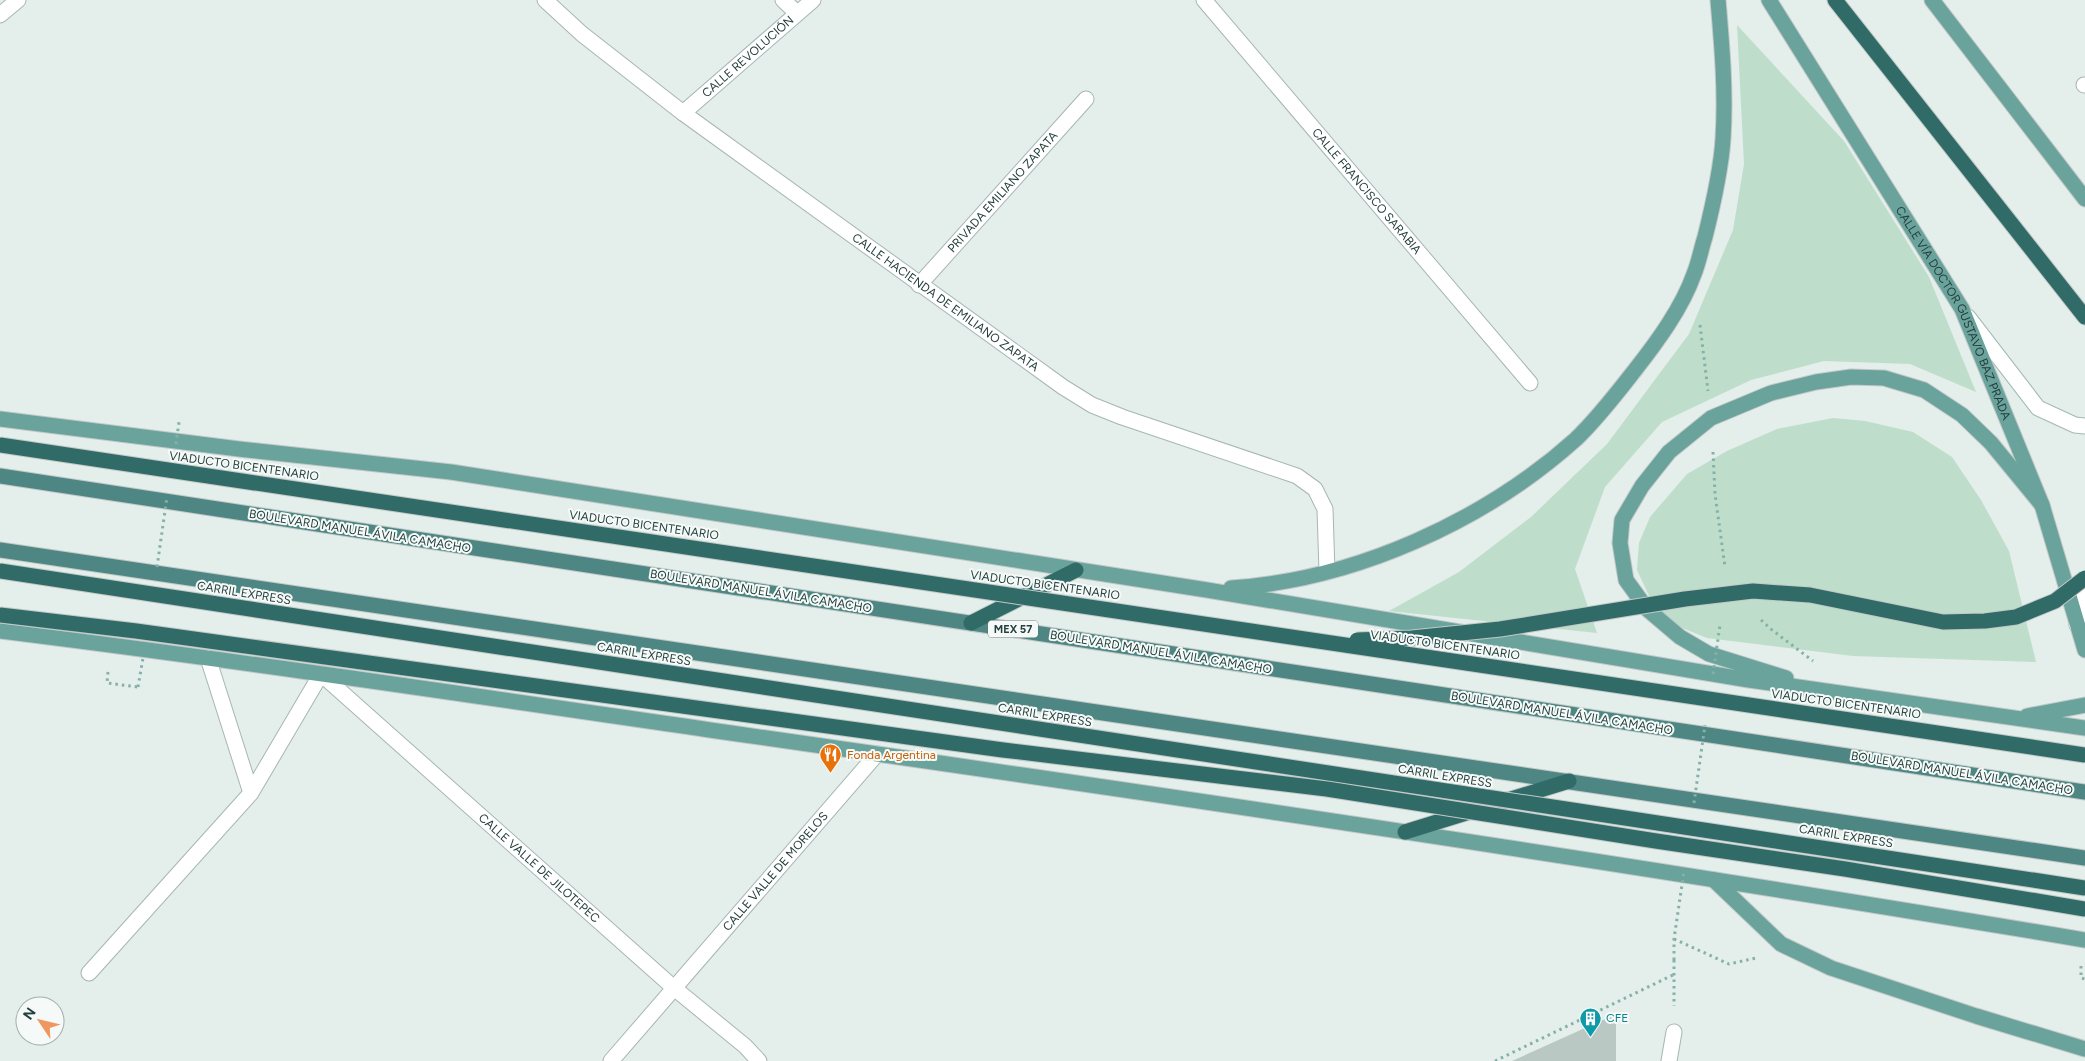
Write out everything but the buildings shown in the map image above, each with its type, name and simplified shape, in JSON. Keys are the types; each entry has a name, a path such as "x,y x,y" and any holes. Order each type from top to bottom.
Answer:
{"highway":[{"path":"1835,0 2085,317"},
{"name":"VIADUCTO BICENTENARIO","path":"0,445 2085,755"},
{"name":"BOULEVARD MANUEL ÁVILA CAMACHO","path":"0,476 2085,792"},
{"path":"0,550 2085,858"},
{"path":"971,623 1076,570"},
{"name":"CARRIL EXPRESS","path":"0,571 2085,888"},
{"path":"1343,644 1359,640 1412,638 1500,629 1685,598 1753,591 1810,595 1943,622 1985,621 2016,617 2055,602 2085,578"},
{"path":"0,615 136,631 1003,750 1327,789 1845,869 2085,909"},
{"path":"1405,832 1569,781"}],"main road":[{"path":"1207,590 1253,587 1327,572 1388,553 1431,534 1506,492 1576,438 1619,390 1663,334 1694,275 1711,213 1723,139 1723,58 1718,0"},
{"name":"CALLE VÍA DOCTOR GUSTAVO BAZ PRADA","path":"1768,0 1962,309 2042,505 2085,650"},
{"path":"1932,0 2085,199"},
{"path":"1831,692 1709,654 1680,637 1646,609 1626,580 1620,543 1622,520 1642,486 1669,452 1711,418 1771,393 1816,382 1851,377 1884,378 1924,390 1962,415 1992,443 2042,505"},
{"path":"0,419 240,449 451,472 1207,590 1831,692 2085,728"},
{"path":"0,631 208,658 1227,804 2085,940"},
{"path":"2009,718 2085,705"},
{"path":"1714,880 1781,944 1831,968 1976,1016 2085,1049"}],"street":[{"path":"0,15 18,0"},
{"name":"CALLE HACIENDA DE EMILIANO ZAPATA","path":"545,0 582,34 683,113 1063,387 1092,404 1122,417 1297,476 1315,489 1325,509 1327,572"},
{"path":"783,0 797,13"},
{"name":"CALLE REVOLUCIÓN","path":"683,113 813,0"},
{"name":"CALLE FRANCISCO SARABIA","path":"1204,0 1530,383"},
{"name":"PRIVADA EMILIANO ZAPATA","path":"920,285 1086,99"},
{"path":"1962,309 2038,408 2075,425 2085,426"},
{"path":"2077,625 2085,586"},
{"path":"208,658 251,793"},
{"path":"89,973 251,793 321,674"},
{"name":"CALLE VALLE DE JILOTEPEC","path":"321,674 674,988 745,1046 759,1061"},
{"name":"CALLE VALLE DE MORELOS","path":"611,1061 877,754"},
{"path":"1669,1061 1674,1032"}],"path":[{"path":"1700,323 1711,418 1715,494 1725,563 1729,571"},
{"path":"174,452 179,422"},
{"path":"156,570 168,491"},
{"path":"1759,617 1772,630 1816,664"},
{"path":"1713,674 1720,626"},
{"path":"107,683 138,687 144,648"},
{"path":"1693,812 1706,723"},
{"path":"1674,1032 1674,939 1684,870"},
{"path":"1674,939 1729,964"},
{"path":"1494,1061 1675,974"}],"green space":[{"path":"1737,25 1844,141 1929,277 1976,392 1910,364 1824,361 1751,380 1662,422 1605,487 1575,569 1597,633 1389,611 1459,572 1531,517 1607,444 1689,334 1733,230 1744,164"},
{"path":"1833,418 1865,421 1913,432 1952,457 1981,500 2009,551 2036,662 1853,656 1707,638 1670,623 1651,600 1637,570 1639,543 1650,517 1687,474 1727,451 1777,429"}],"place":[{"name":"Fonda Argentina","path":"831,774"},
{"name":"CFE","path":"1590,1037"}]}
